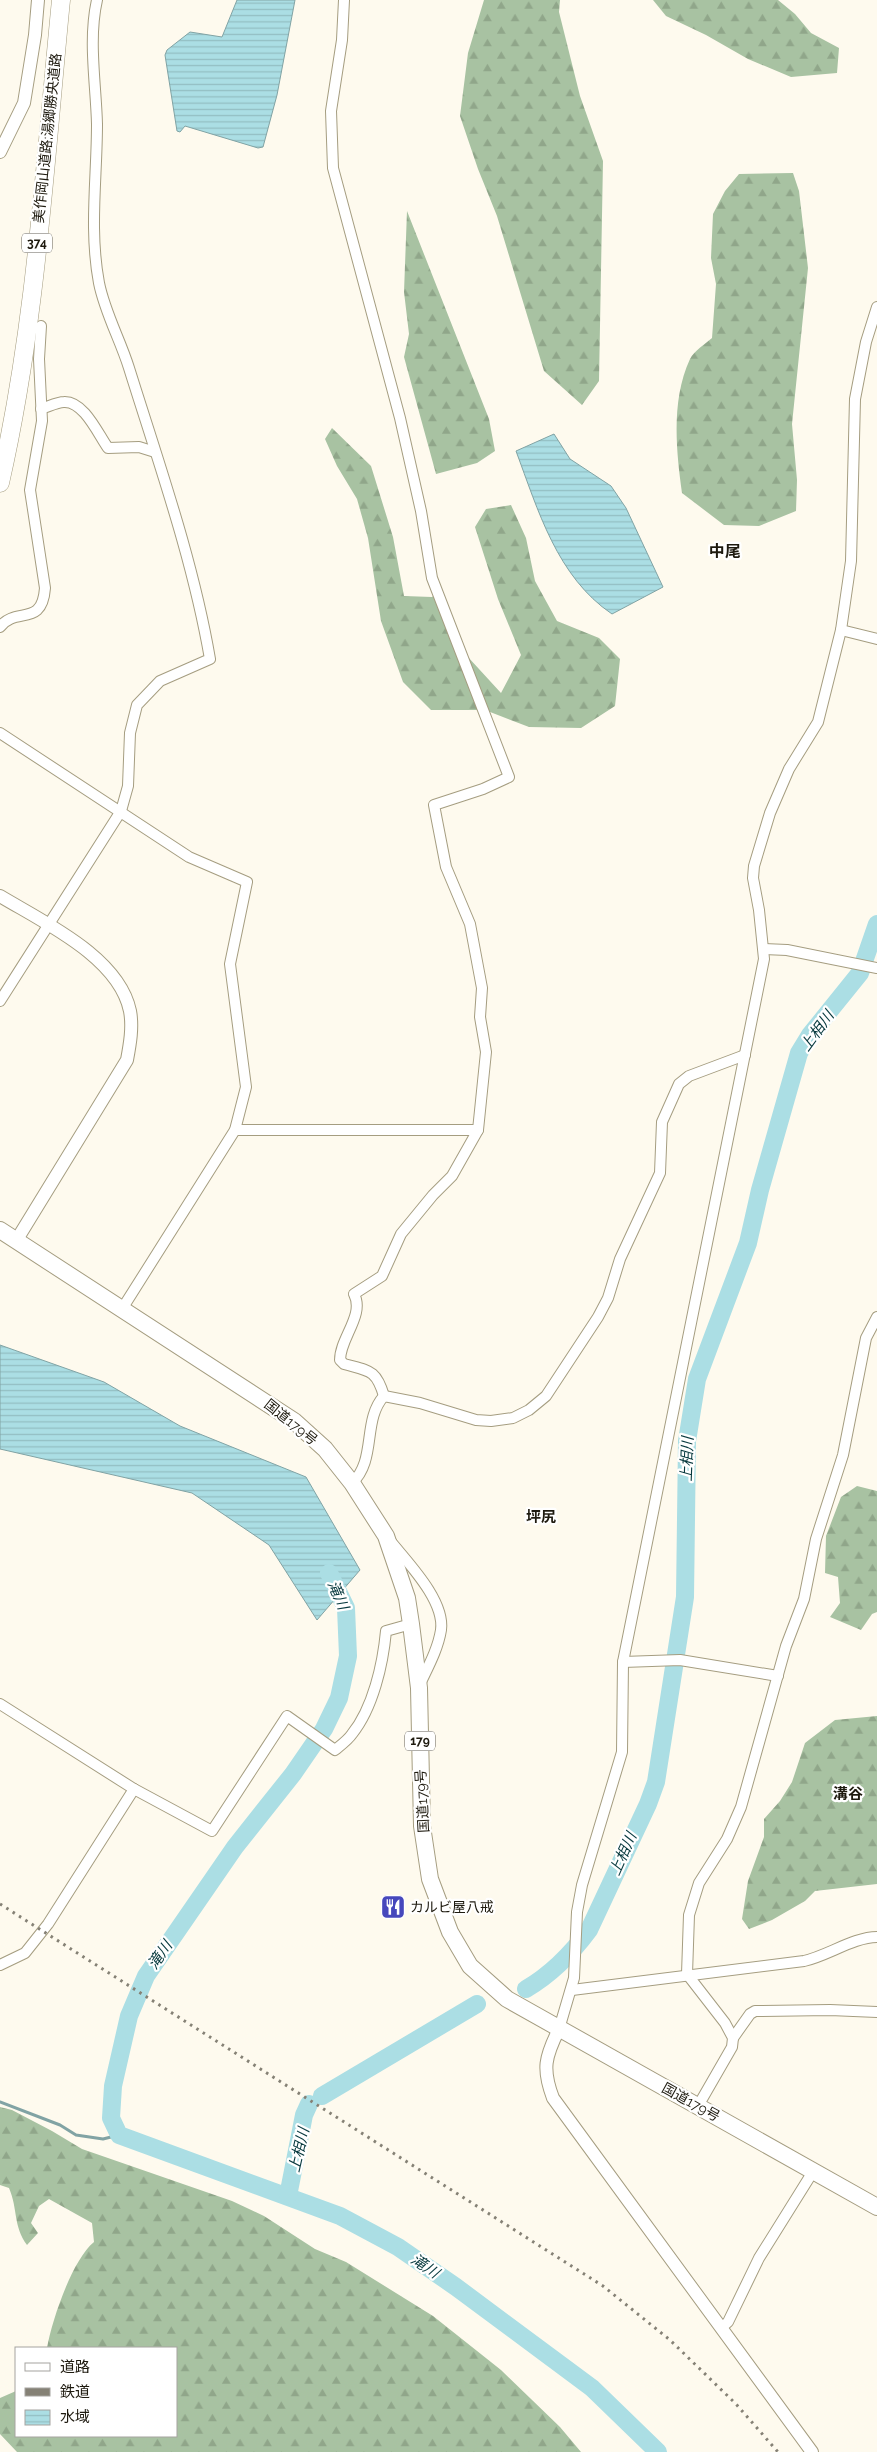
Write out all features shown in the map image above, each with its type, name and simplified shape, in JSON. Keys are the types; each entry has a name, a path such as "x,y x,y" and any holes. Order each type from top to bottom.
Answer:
{"highway":[{"name":"美作岡山道路;湯郷勝央道路","path":"0,434 19,321 51,0"},
{"name":"美作岡山道路;湯郷勝央道路","path":"0,483 14,415 28,325 61,0"},
{"name":"国道179号","path":"0,1230 294,1421 324,1449 352,1483 386,1536 408,1598 419,1688 422,1826 430,1879 450,1932 470,1966 507,1999 877,2207"}],"street":[{"path":"0,152 24,103 35,35 38,0"},
{"path":"0,1001 121,811 128,786 130,733 137,705 160,681 210,659 201,608 127,360 106,314 99,281 94,228 97,126 94,41 97,0"},
{"path":"344,0 342,40 330,111 333,168 400,418 421,512 432,578 509,777 483,789 434,805 446,867 470,924 482,988 480,1017 486,1052 478,1130 452,1176 433,1195 402,1234 382,1276 354,1294 357,1304 356,1313 340,1352 340,1360 344,1364 375,1374 379,1379 384,1396"},
{"path":"812,2452 554,2098 546,2079 546,2060 572,1990 577,1912 582,1885 622,1752 623,1662 672,1408 745,1055 764,949 753,878 754,866 770,813 789,769 818,722 842,630 851,562 855,398 866,342 877,307"},
{"path":"0,627 4,622 30,615 40,609 44,600 45,588 30,490 42,421 39,359 41,326"},
{"path":"42,409 63,402 74,403 83,412 108,448 139,447 154,452"},
{"path":"842,630 877,639"},
{"path":"0,733 189,857 247,882 230,964 246,1087 235,1130 122,1310"},
{"path":"0,896 93,955 117,981 130,1010 131,1041 127,1060 16,1241"},
{"path":"764,949 787,950 874,967"},
{"path":"384,1396 420,1403 476,1420 491,1421 513,1418 529,1410 546,1396 598,1317 608,1298 620,1259 660,1173 662,1122 680,1084 689,1076 745,1055"},
{"path":"235,1130 478,1130"},
{"path":"733,2038 725,2023 687,1974 689,1915 698,1882 727,1839 741,1807 786,1646 804,1599 816,1539 841,1462 866,1338 877,1317"},
{"path":"352,1483 364,1470 372,1422 380,1400 384,1396"},
{"path":"386,1536 417,1573 436,1604 441,1628 437,1646 419,1688"},
{"path":"0,1704 134,1789 212,1830 287,1716 335,1750 353,1734 368,1703 383,1661 386,1631 411,1624"},
{"path":"623,1662 675,1660 778,1676"},
{"path":"0,1965 12,1961 25,1953 48,1924 134,1789"},
{"path":"572,1990 687,1974 729,1971 768,1964 804,1961 822,1957 862,1939 877,1937"},
{"path":"698,2106 732,2047 733,2038 755,2010 877,2012"},
{"path":"721,2328 728,2322 759,2258 814,2170"}],"green space":[{"path":"484,0 560,0 559,12 580,96 603,161 599,381 582,405 544,371 497,216 478,169 460,116 468,53"},
{"path":"653,0 778,0 795,14 811,33 839,48 837,73 791,77 748,59 706,35 666,16"},
{"path":"793,173 799,191 808,268 792,424 797,480 796,511 759,526 724,525 682,493 677,443 678,408 684,375 692,356 712,338 716,284 711,258 713,214 725,191 739,174"},
{"path":"407,211 489,419 495,451 477,463 436,474 404,357 409,334 404,292"},
{"path":"332,428 371,466 393,537 404,596 432,597 438,592 468,657 501,693 521,655 498,599 475,527 486,509 511,505 526,538 535,581 557,621 599,638 620,659 615,706 581,728 529,727 485,710 431,710 403,682 381,621 368,538 357,499 337,466 325,439"},
{"path":"857,1486 877,1491 877,1612 872,1614 861,1630 830,1617 840,1603 838,1577 825,1573 826,1536 841,1497"},
{"path":"877,1716 877,1884 815,1891 805,1901 772,1920 749,1929 742,1919 748,1881 764,1837 764,1819 780,1801 792,1782 805,1743 835,1720"},
{"path":"0,2107 12,2110 82,2149 232,2201 264,2216 315,2249 346,2262 433,2316 501,2370 560,2427 581,2452 17,2452 0,2434 0,2398 15,2391 15,2437 178,2437 178,2347 47,2347 53,2322 64,2291 78,2262 94,2242 92,2223 49,2199 39,2206 31,2223 38,2233 27,2245 20,2231 9,2188 0,2185"}],"water":[{"path":"237,0 295,0 277,95 263,147 258,148 185,126 180,132 177,131 165,55 167,50 190,32 222,37"},
{"path":"554,434 570,459 611,486 626,508 663,587 612,614 593,599 563,562 542,519 516,451"},
{"path":"0,1345 104,1382 180,1426 306,1477 360,1570 317,1620 269,1545 192,1493 0,1449"}],"waterway":[{"name":"上相川","path":"526,1989 560,1963 589,1930 648,1804 656,1782 685,1597 687,1441 697,1379 748,1243 760,1190 799,1053 810,1035 860,973 877,924"},
{"name":"滝川","path":"329,1573 346,1608 348,1656 339,1698 324,1729 293,1774 235,1847 146,1976 129,2016 113,2086 111,2118 119,2135 340,2216 398,2247 456,2287 592,2388 658,2452"},
{"name":"上相川","path":"322,2096 477,2004"},
{"path":"0,2102 60,2125 76,2135 103,2139 119,2135"},
{"name":"上相川","path":"288,2196 304,2115 309,2104"}],"railway":[{"path":"0,1904 603,2286 670,2340 736,2404 778,2452"}],"place":[{"name":"カルビ屋八戒","path":"393,1907"}],"district":[{"name":"中尾","path":"725,551"},
{"name":"坪尻","path":"541,1517"},
{"name":"溝谷","path":"848,1794"}]}
